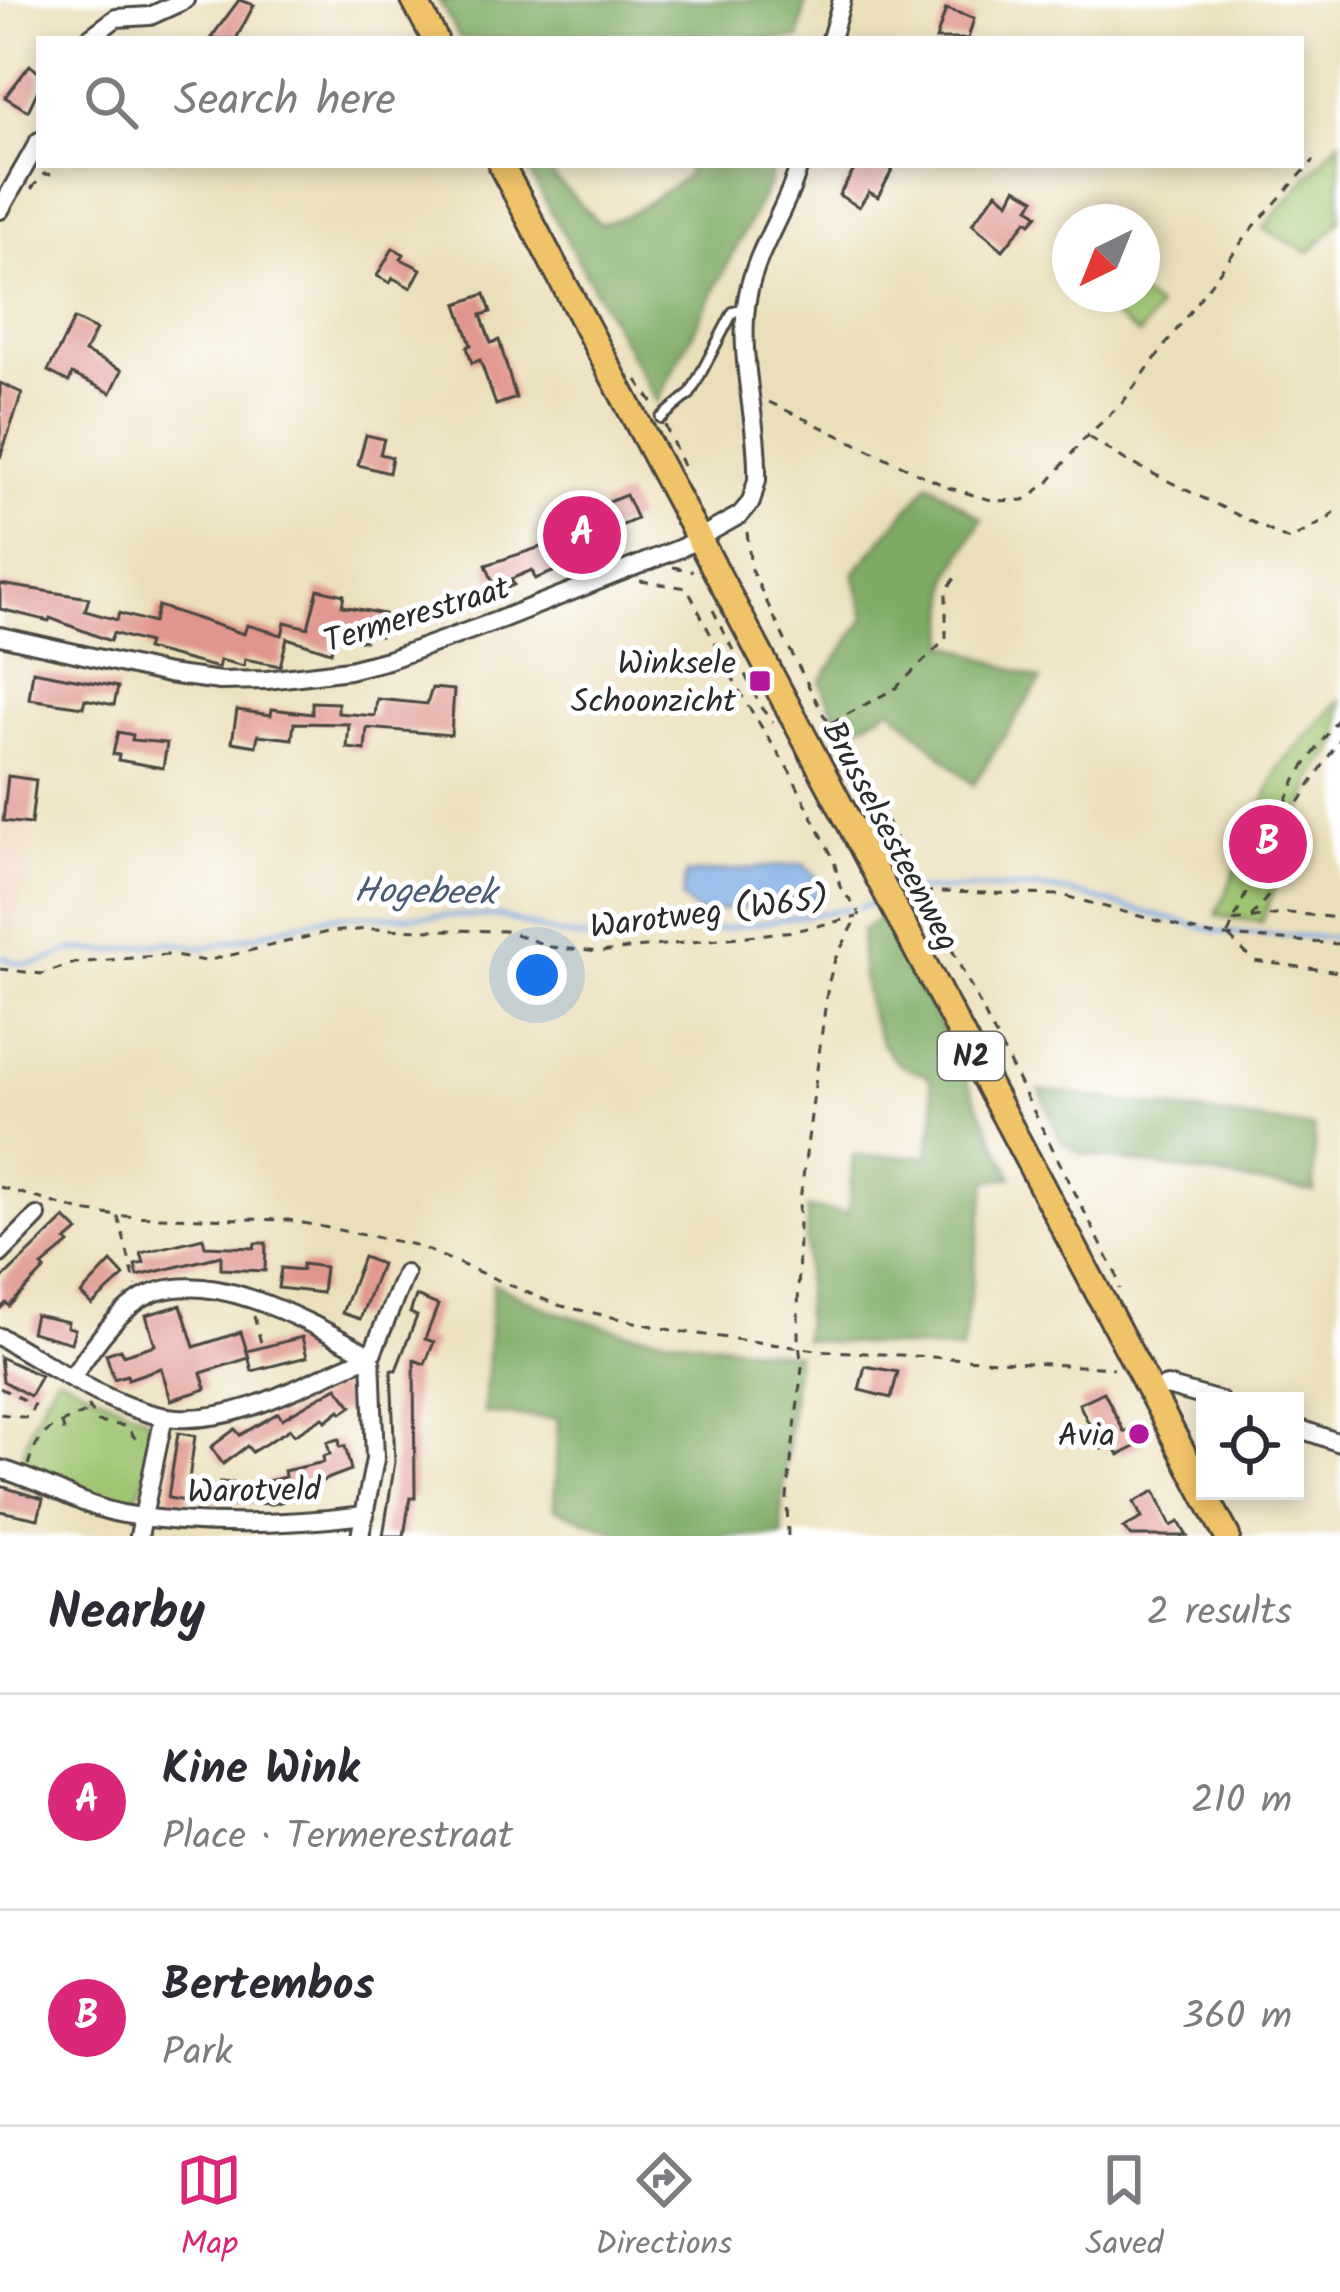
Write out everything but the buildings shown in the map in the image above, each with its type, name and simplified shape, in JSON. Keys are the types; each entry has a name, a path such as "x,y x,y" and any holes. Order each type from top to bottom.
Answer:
{"main road":[{"path":"415,0 433,36"},
{"name":"Brusselsesteenweg","path":"503,168 1227,1536"}],"street":[{"path":"92,36 116,18 150,16 185,0"},
{"path":"832,36 842,0"},
{"path":"0,210 36,146"},
{"path":"751,393 746,309 755,267 793,190 798,168"},
{"name":"Termerestraat","path":"0,636 220,681 310,676 388,660 580,589 698,539 740,515 754,495 757,471 751,393"},
{"path":"0,1254 37,1216"},
{"name":"Warotveld","path":"361,1536 376,1459 370,1356 405,1274"},
{"path":"71,1377 108,1327 140,1300 173,1286 249,1299 296,1316 370,1356"},
{"path":"0,1337 128,1405 182,1419 236,1410 370,1356"},
{"path":"1149,1392 1167,1386 1196,1394"},
{"name":"Warotveld","path":"139,1536 164,1416"},
{"path":"1304,1430 1340,1443"},
{"name":"Warotveld","path":"0,1469 99,1508 143,1515 268,1524 365,1515"}],"lane":[{"path":"661,418 689,394 734,312 746,309"}],"path":[{"path":"751,393 950,488 995,501 1011,502 1035,494 1123,402 1249,232 1314,160"},
{"path":"1087,436 1127,461 1289,540 1328,519 1340,506"},
{"path":"743,523 751,569 830,724 852,752 1116,1274 1120,1290 1106,1311"},
{"path":"830,724 896,688 946,639 946,591 956,577"},
{"path":"627,581 687,588 742,696 820,830 840,887 859,915 835,959 828,986 799,1208 798,1337 802,1348 787,1497 788,1536"},
{"path":"1227,936 1297,777 1340,716"},
{"path":"1251,917 1269,895 1308,783 1340,739"},
{"path":"903,891 1061,895 1210,935 1340,944"},
{"name":"Warotweg (W65)","path":"0,969 42,974 75,963 167,955 206,962 328,932 370,928 507,931 551,946 599,952 775,933 859,915 873,907"},
{"path":"1232,922 1289,913 1340,918"},
{"path":"1227,936 1254,961 1340,972"},
{"path":"118,1216 140,1300"},
{"path":"249,1299 261,1343"},
{"path":"802,1348 1032,1366 1113,1368 1132,1361"},
{"path":"0,1388 34,1405 29,1418 0,1414"},
{"path":"28,1477 35,1443 46,1429 90,1411"},
{"path":"62,1423 66,1439"}],"shaded area":[{"path":"0,820 35,826 13,947 0,946"}],"green space":[{"path":"439,0 806,0 800,36 458,36"},
{"path":"1340,140 1340,221 1309,253 1263,228"},
{"path":"527,168 545,168 600,224 629,215 686,177 688,168 772,168 767,188 657,402"},
{"path":"1108,312 1155,312 1139,335"},
{"path":"929,483 982,519 950,575 947,644 1041,680 973,785 891,708 844,734 820,682 865,618 854,573"},
{"path":"1340,700 1340,741 1316,772 1262,922 1216,916 1279,767"},
{"path":"881,916 949,1042 1012,1177 987,1181 962,1351 804,1340 807,1208 848,1213 853,1156 927,1156 936,1112 929,1076 894,1060 871,1017 862,931"},
{"path":"1040,1090 1314,1128 1314,1192 1079,1153 1061,1141"},
{"path":"493,1283 553,1311 626,1332 796,1354 783,1536 626,1536 554,1508 558,1419 484,1413"},
{"path":"57,1375 149,1419 147,1467 138,1491 124,1507 19,1465 33,1421"}],"water":[{"path":"803,864 817,877 817,899 697,913 682,898 686,874"}],"waterway":[{"name":"Hogebeek","path":"916,890 1037,888 1070,892 1219,932 1340,938"},
{"name":"Hogebeek","path":"859,907 871,904"},
{"name":"Hogebeek","path":"0,957 23,964 72,950 112,951 168,942 205,948 330,916 500,916 556,934 597,940 721,929 851,908"}],"place":[{"name":"Kine Wink","path":"582,535"},
{"name":"Winksele Schoonzicht","path":"760,681"},
{"name":"Bertembos","path":"1268,844"},
{"name":"Avia","path":"1139,1434"}]}
